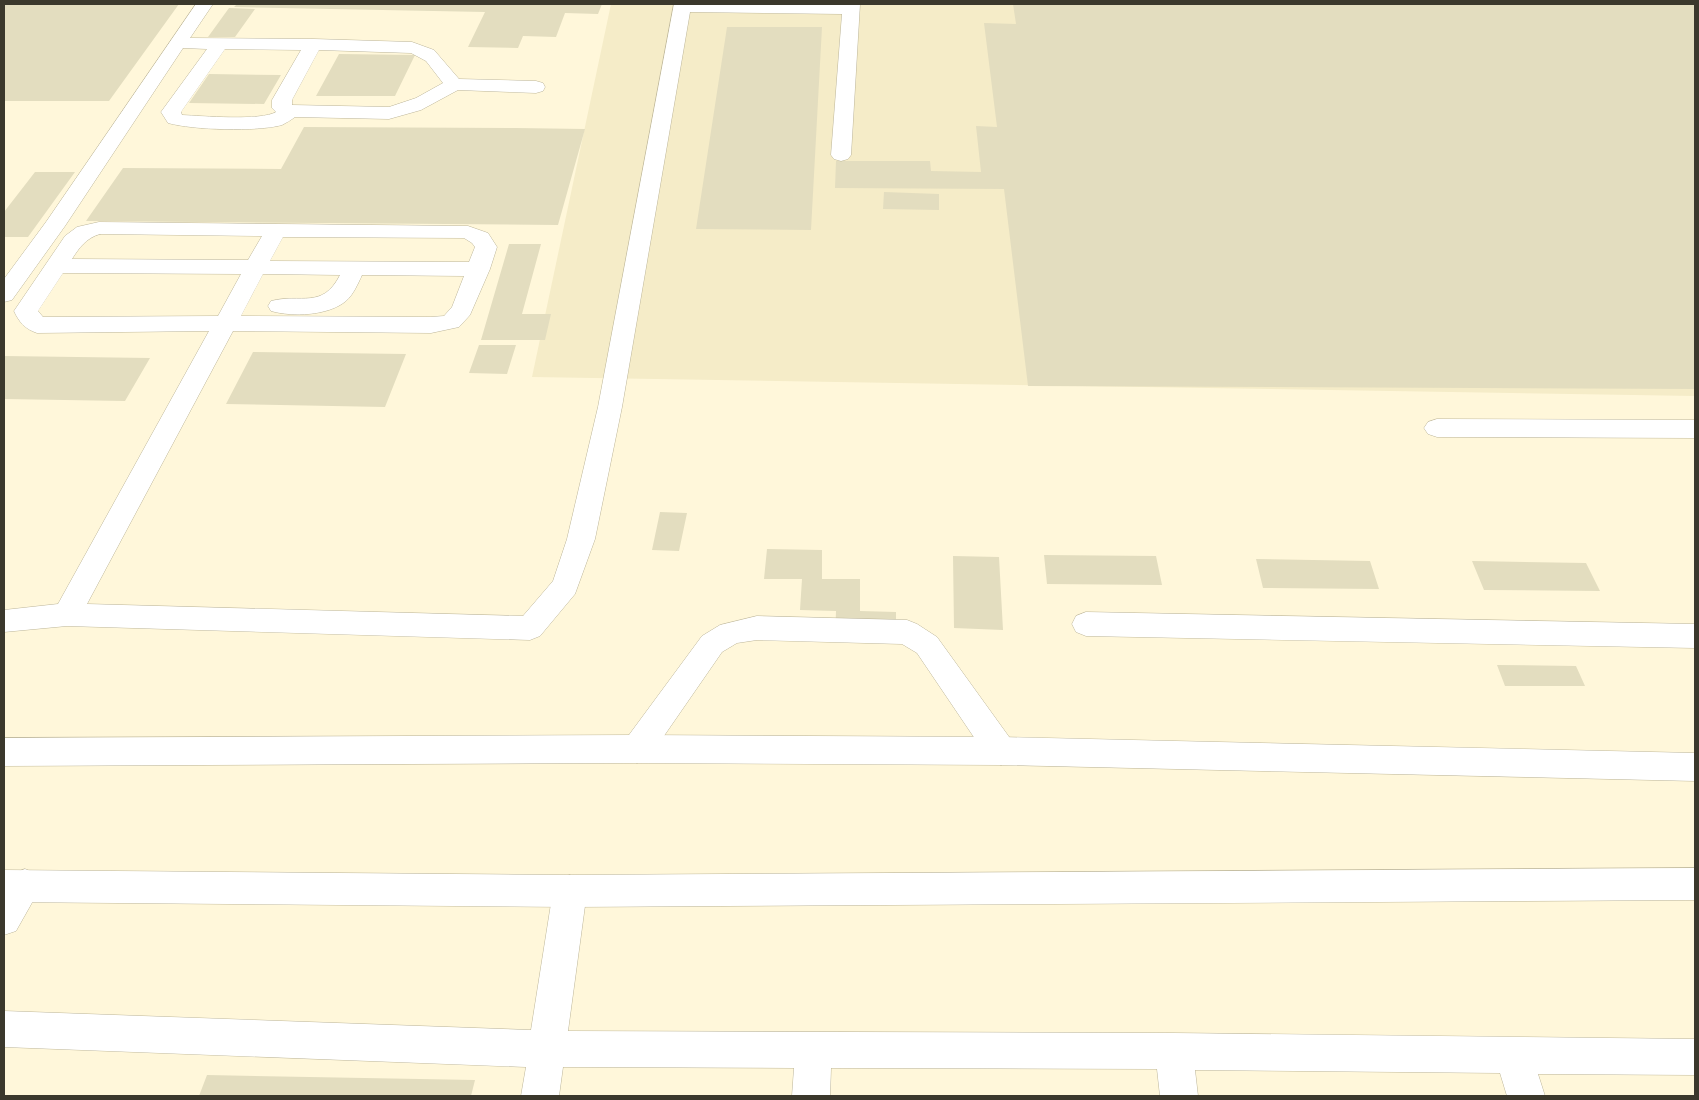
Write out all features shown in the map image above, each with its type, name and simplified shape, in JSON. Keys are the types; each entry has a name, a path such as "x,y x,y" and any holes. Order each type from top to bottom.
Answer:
{"main road":[{"path":"4,295 54,226 204,4"},
{"path":"4,621 66,614 530,628 565,586 581,539 612,398 683,5 852,6 841,155"},
{"path":"178,42 419,48 432,55 442,71 454,84"},
{"path":"220,43 171,112 175,119 182,121 257,123 278,120 291,112"},
{"path":"314,44 282,100 282,108 291,112 389,113 404,111 428,100 454,84 536,87"},
{"path":"230,314 431,325 450,322 462,310 486,247 480,238 468,232 99,228 85,232 73,241 26,311 29,318 37,325 230,314 309,307 328,302 339,295 355,268"},
{"path":"66,614 134,486 276,230"},
{"path":"56,266 479,269"},
{"path":"1437,428 1695,429"},
{"path":"1086,624 1695,636"},
{"path":"636,749 712,644 730,633 757,628 907,632 926,645 1002,751"},
{"path":"4,752 636,749 1002,751 1695,767"},
{"path":"4,919 14,886 570,891 1695,884"},
{"path":"540,1096 570,891"},
{"path":"4,1029 547,1049 1174,1051 1695,1057"},
{"path":"811,1096 814,1050"},
{"path":"1174,1051 1179,1096"},
{"path":"1513,1055 1526,1096"}],"shaded area":[{"path":"611,4 1695,4 1695,396 532,377"}],"building":[{"path":"4,4 179,4 109,101 4,101"},
{"path":"237,4 602,4 598,14 565,13 556,37 523,36 518,48 468,47 485,12 234,7"},
{"path":"1013,4 1695,4 1695,389 1028,386 1004,189 835,188 836,161 930,161 931,171 981,172 976,126 997,127 984,23 1016,24"},
{"path":"229,8 255,9 235,37 208,37"},
{"path":"727,27 822,27 811,230 696,229"},
{"path":"339,54 415,55 395,96 316,96"},
{"path":"209,74 281,75 264,104 189,103"},
{"path":"304,127 585,129 558,225 86,221 123,168 281,169"},
{"path":"35,172 75,172 28,237 4,237 4,212"},
{"path":"884,192 939,194 939,210 883,209"},
{"path":"509,244 541,244 522,314 551,314 545,340 481,340"},
{"path":"479,345 516,345 507,374 469,373"},
{"path":"253,352 406,354 385,407 226,404"},
{"path":"4,356 150,358 125,401 4,399"},
{"path":"660,512 687,513 679,551 652,550"},
{"path":"767,549 822,550 822,579 860,579 860,611 896,612 896,642 835,641 836,611 800,610 802,579 764,579"},
{"path":"1044,555 1156,556 1162,585 1047,584"},
{"path":"953,556 999,557 1003,630 954,628"},
{"path":"1256,559 1370,561 1379,589 1263,588"},
{"path":"1472,561 1586,563 1600,591 1484,590"},
{"path":"1497,665 1576,666 1585,686 1505,686"},
{"path":"207,1075 475,1080 471,1096 199,1096"}]}
